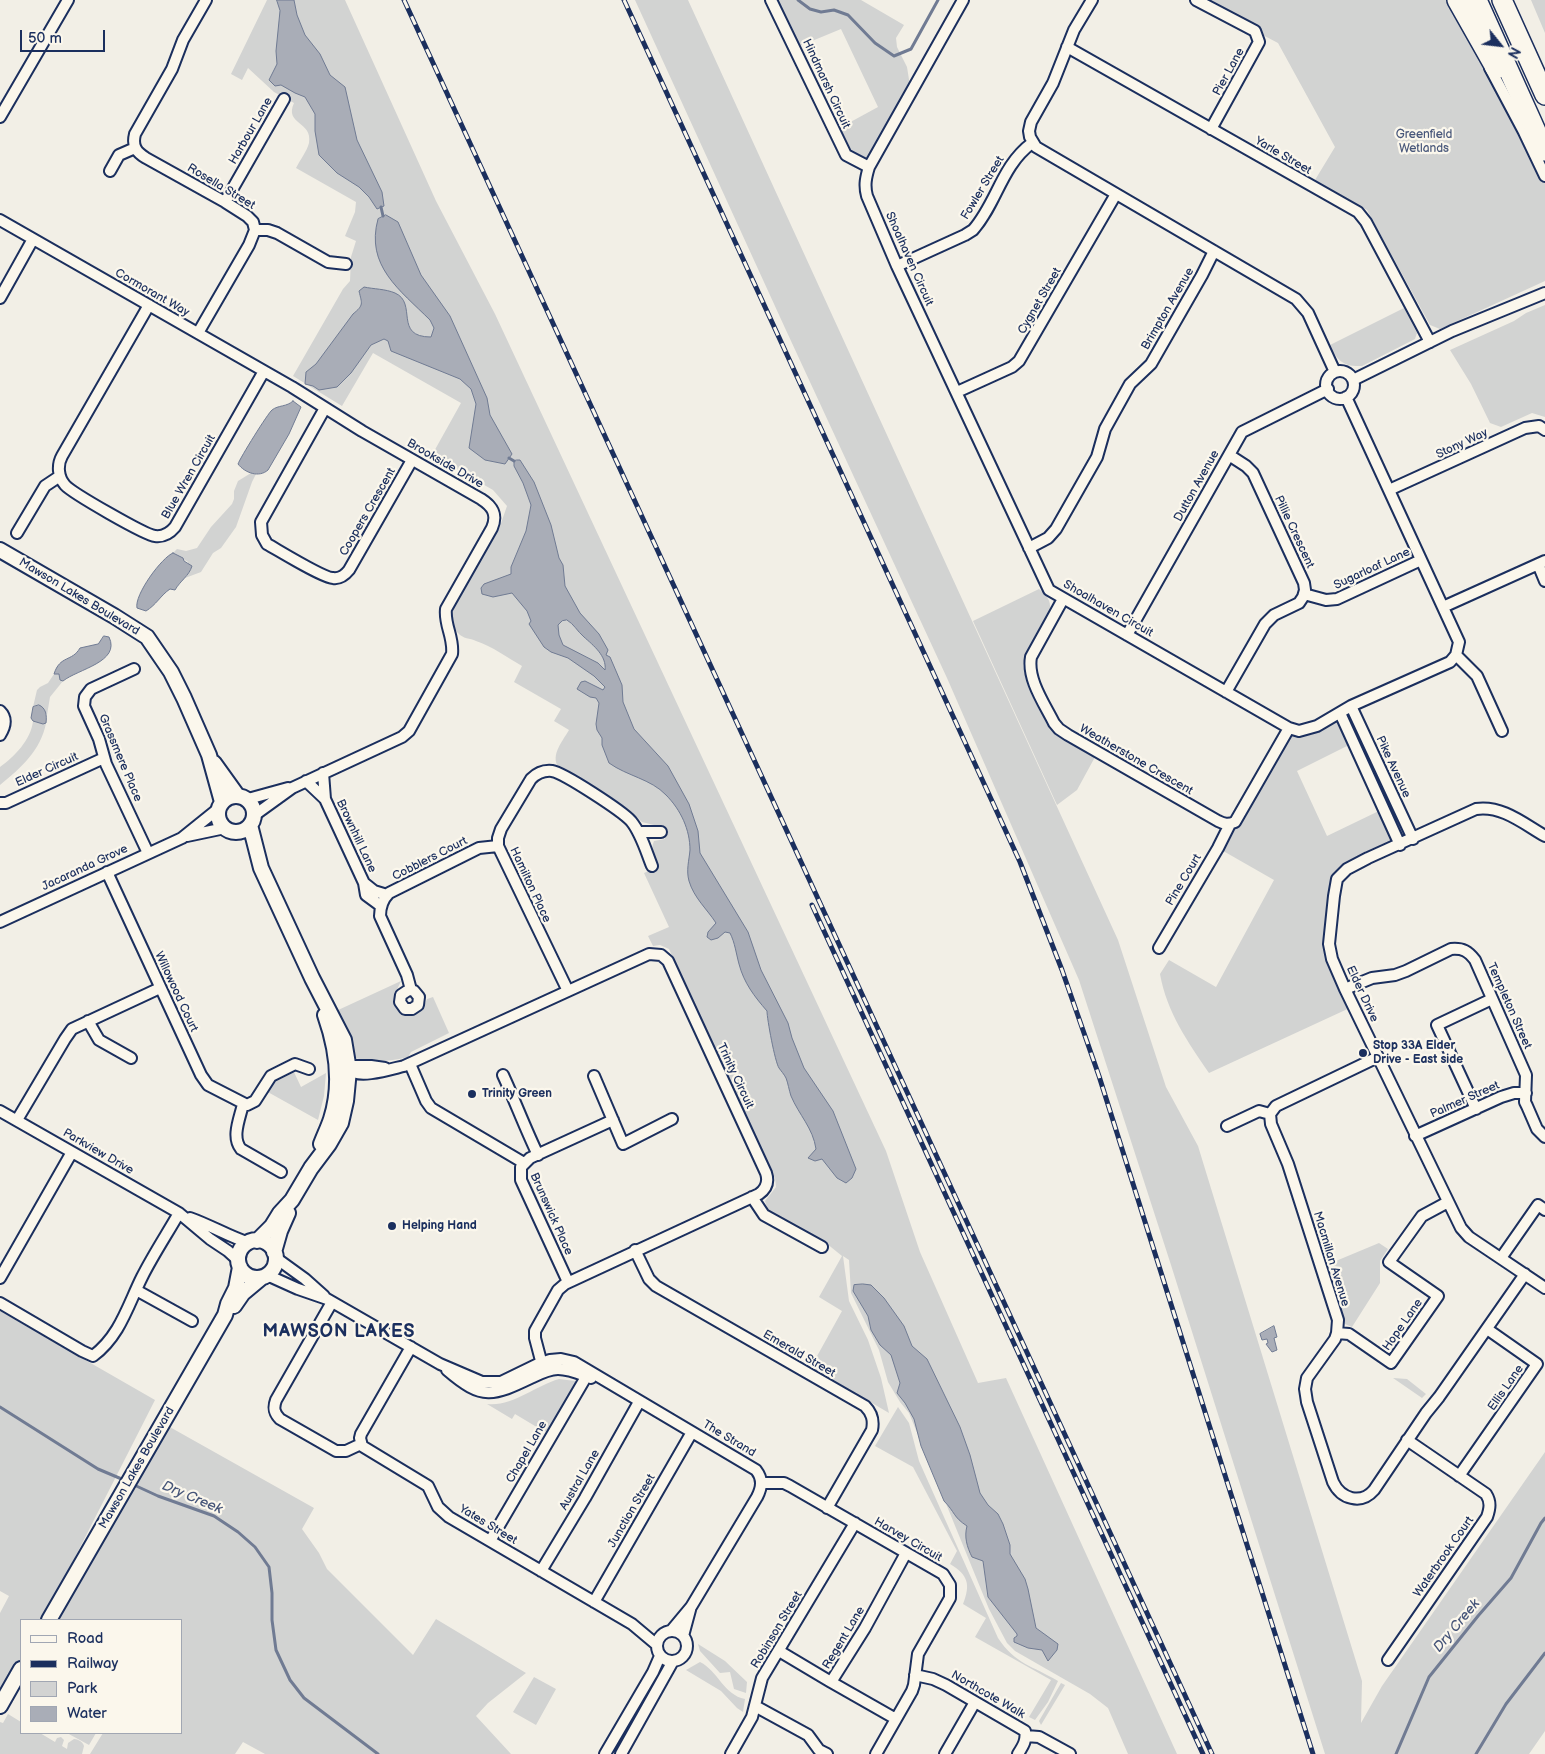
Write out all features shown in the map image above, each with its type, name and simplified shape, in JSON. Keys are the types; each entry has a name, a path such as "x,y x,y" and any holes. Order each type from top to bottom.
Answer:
{"highway":[{"path":"1457,0 1487,54 1537,133"},
{"path":"1477,0 1545,151"},
{"path":"1504,3 1545,96"}],"street":[{"path":"0,117 68,0"},
{"path":"110,171 119,156 135,148 133,142 134,134 172,68 183,40 206,0"},
{"name":"Hindmarsh Circuit","path":"771,0 846,155 870,167"},
{"name":"Shoalhaven Circuit","path":"963,0 866,177 867,196 897,266 1049,590 1289,728"},
{"path":"1092,0 1074,30 1053,83 1031,122 1029,131 1032,143 1301,302 1335,372"},
{"name":"Pier Lane","path":"1196,0 1255,31 1258,42 1211,129"},
{"path":"1453,0 1524,132 1545,176"},
{"name":"Yarle Street","path":"1068,47 1358,212 1366,222 1430,342"},
{"name":"Harbour Lane","path":"225,202 284,99"},
{"name":"Fowler Street","path":"897,266 973,230 1012,163 1032,143"},
{"name":"Rosella Street","path":"135,148 139,154 225,202 251,219 255,226 254,230 268,230 277,233 328,262 346,264"},
{"name":"Cygnet Street","path":"957,392 1012,367 1019,361 1116,194"},
{"name":"Cormorant Way","path":"0,220 292,387"},
{"path":"198,333 249,245 254,230"},
{"path":"0,298 33,240"},
{"name":"Brimpton Avenue","path":"1029,548 1048,538 1056,529 1098,457 1105,428 1130,384 1151,364 1214,251"},
{"path":"1532,297 1545,288"},
{"path":"1353,380 1430,342 1545,293"},
{"path":"17,533 45,486 60,476 60,460 149,305"},
{"name":"Blue Wren Circuit","path":"60,476 70,490 148,534 163,536 175,527 264,371"},
{"path":"1343,371 1348,373 1353,380 1353,389 1346,397 1336,398 1329,392 1326,386 1329,376 1335,372 1343,371"},
{"name":"Brookside Drive","path":"253,820 292,788 402,737 408,731 452,654 453,642 446,621 448,604 494,524 494,513 489,505 292,387"},
{"name":"Dutton Avenue","path":"1128,635 1240,435 1247,429 1328,389"},
{"path":"1230,824 1235,822 1289,728 1299,731 1317,726 1351,706 1450,662 1456,655 1460,642 1346,397"},
{"name":"Coopers Crescent","path":"325,408 261,522 262,535 266,544 326,577 333,578 345,574 350,570 412,460"},
{"name":"Stony Way","path":"1389,490 1525,428 1539,426 1545,430"},
{"name":"Pillie Crescent","path":"1229,455 1253,473 1304,583 1304,594"},
{"name":"Mawson Lakes Boulevard","path":"0,550 114,616 147,638 171,672 209,755 220,806"},
{"name":"Sugarloaf Lane","path":"1304,594 1326,600 1337,599 1421,560"},
{"path":"1443,607 1541,563 1545,581"},
{"path":"1226,692 1269,619 1298,603 1304,594"},
{"name":"Weatherstone Crescent","path":"1063,598 1031,657 1029,667 1032,677 1059,729 1218,821 1230,824"},
{"path":"1456,655 1477,676 1502,731"},
{"name":"Grassmere Place","path":"134,669 91,689 85,697 84,706 99,739 104,758 148,853"},
{"name":"Pike Avenue","path":"1351,706 1413,838"},
{"path":"0,711 5,718 5,723 0,736"},
{"name":"Pike Avenue","path":"1340,713 1400,845"},
{"name":"Mawson Lakes Boulevard","path":"209,755 242,797"},
{"name":"Elder Circuit","path":"0,803 6,803 104,758"},
{"name":"Hamilton Place","path":"568,991 498,846 500,829 531,779 536,774 544,771 557,773 621,811 638,832 652,866"},
{"name":"Brownhill Lane","path":"323,773 325,799 364,883 366,895 381,906"},
{"name":"Brownhill Lane","path":"306,781 325,799"},
{"name":"Brookside Drive","path":"242,797 292,788"},
{"path":"261,868 253,820 242,797 225,799 220,806 219,820 230,830 261,868 312,978 343,1071 331,1119 311,1168 292,1200 280,1213 272,1226 241,1250 240,1264 248,1276 264,1276 274,1268 275,1255 292,1200"},
{"name":"Jacaranda Grove","path":"182,838 220,806"},
{"name":"Elder Drive","path":"1545,836 1501,811 1484,808 1476,809 1347,869 1338,879 1334,896 1329,944 1332,959 1345,989 1461,1228 1469,1237 1545,1288"},
{"path":"230,830 241,832 253,820"},
{"name":"Pine Court","path":"1159,948 1218,848 1230,824"},
{"name":"Jacaranda Grove","path":"0,922 182,838 230,830"},
{"path":"638,832 661,832"},
{"name":"Cobblers Court","path":"381,906 387,896 479,848 498,846"},
{"name":"Willowood Court","path":"107,872 204,1081 243,1104"},
{"name":"Brownhill Lane","path":"364,883 374,891 387,896"},
{"path":"381,906 380,916 411,990"},
{"name":"Templeton Street","path":"1345,989 1372,978 1406,971 1451,949 1459,948 1465,950 1475,960 1526,1076 1526,1106 1537,1129 1545,1137"},
{"name":"Trinity Circuit","path":"343,1071 353,1066 390,1068 410,1064 649,954 661,956 668,961 767,1175 766,1187 763,1191 752,1197 568,1282 558,1290 535,1331 543,1367"},
{"path":"17,1120 68,1033 88,1020 160,988"},
{"path":"1476,1109 1437,1025 1492,999"},
{"path":"88,1020 99,1040 131,1058"},
{"path":"1227,1126 1259,1111 1270,1114 1276,1106 1378,1057"},
{"path":"281,1172 238,1146 236,1136 243,1104 252,1104 255,1101 271,1076 295,1064 309,1069"},
{"path":"410,1064 426,1101 432,1108 524,1163"},
{"path":"503,1075 524,1128 538,1154"},
{"path":"594,1076 623,1144 672,1118"},
{"name":"Palmer Street","path":"1415,1136 1501,1097 1514,1093 1526,1093"},
{"name":"Parkview Drive","path":"0,1111 181,1214 232,1237 253,1242"},
{"name":"Macmillan Avenue","path":"1270,1114 1271,1124 1288,1164 1338,1320 1337,1333"},
{"name":"Brunswick Place","path":"568,1282 521,1180 520,1173 524,1163 538,1154 612,1120"},
{"path":"0,1278 72,1152"},
{"path":"752,1197 764,1215 822,1247"},
{"name":"Hope Lane","path":"1337,1333 1349,1334 1391,1363 1438,1296 1388,1262 1422,1216 1448,1202"},
{"path":"1501,1258 1538,1205 1545,1210"},
{"path":"0,1303 93,1356 111,1339 132,1303 136,1290 181,1214"},
{"name":"Parkview Drive","path":"181,1214 210,1239 228,1250 240,1264"},
{"path":"253,1242 266,1243 275,1255"},
{"name":"Emerald Street","path":"635,1250 650,1279 656,1286 869,1410 872,1417 872,1430 827,1508"},
{"name":"The Strand","path":"275,1255 305,1278 329,1300"},
{"name":"Mawson Lakes Boulevard","path":"50,1619 225,1315 236,1288 240,1264"},
{"path":"1337,1333 1307,1378 1305,1389 1307,1402 1335,1487 1355,1499 1363,1499 1368,1496 1525,1274"},
{"name":"Mawson Lakes Boulevard","path":"225,1315 243,1293 264,1276"},
{"name":"The Strand","path":"264,1276 329,1300 440,1364 458,1380 472,1389 488,1393 504,1390 556,1359 574,1362 756,1470 762,1483"},
{"path":"136,1290 192,1321"},
{"path":"329,1300 276,1400 274,1412 280,1419 336,1452 343,1452 361,1444 361,1434 411,1347"},
{"name":"Ellis Lane","path":"1460,1476 1537,1364 1487,1329"},
{"name":"The Strand","path":"543,1367 564,1369 604,1381"},
{"name":"Chapel Lane","path":"490,1541 586,1376"},
{"name":"Austral Lane","path":"541,1571 639,1402"},
{"name":"Junction Street","path":"594,1602 692,1432"},
{"name":"Waterbrook Court","path":"1388,1660 1488,1517 1490,1505 1486,1494 1408,1440"},
{"name":"Yates Street","path":"361,1444 365,1449 428,1486 438,1507 444,1514 632,1624 657,1645"},
{"path":"605,1754 653,1672 660,1656 657,1645 659,1639 691,1607 757,1497 762,1483"},
{"name":"Harvey Circuit","path":"762,1483 784,1483 943,1574 947,1579 951,1591 950,1598 918,1654 912,1691 876,1754"},
{"name":"Robinson Street","path":"731,1754 749,1723 762,1678 855,1523"},
{"name":"Regent Lane","path":"779,1651 832,1682 865,1628 906,1553"},
{"path":"683,1636 691,1607"},
{"name":"Yates Street","path":"632,1624 667,1633"},
{"path":"660,1656 674,1661 685,1654 686,1642 683,1636 679,1633 667,1633"},
{"path":"621,1754 674,1661"},
{"path":"0,1706 20,1671"},
{"name":"Northcote Walk","path":"915,1675 940,1682 1024,1731 1026,1736 1024,1744 1018,1754"},
{"path":"832,1682 896,1719"},
{"path":"945,1754 975,1702"},
{"path":"754,1706 808,1735 819,1750 827,1754"},
{"path":"1026,1736 1039,1737 1070,1754"}],"green space":[{"path":"267,0 345,0 436,201 495,314 886,1151 920,1252 978,1383 1006,1378 1177,1754 1128,1754 1108,1708 1090,1694 1015,1651 1007,1643 989,1609 909,1413 888,1382 879,1350 851,1293 849,1260 843,1256 849,1301 868,1340 881,1378 889,1413 811,1367 842,1311 819,1297 842,1256 826,1243 768,1211 765,1201 776,1187 775,1178 669,949 660,945 653,946 648,936 669,927 644,873 658,867 652,848 654,841 665,839 666,828 642,822 628,809 561,770 557,765 556,755 569,730 554,721 561,709 514,682 522,666 488,646 460,635 455,630 452,617 454,607 499,529 507,506 493,490 432,455 461,403 373,353 342,406 293,376 343,289 350,281 351,257 356,241 345,236 355,212 356,202 296,168 308,146 309,136 303,126 295,120 292,110 294,103 274,92 248,68 242,80 231,74"},
{"path":"635,0 688,0 1118,940 1166,1087 1198,1146 1362,1681 1361,1723 1382,1686 1545,1452 1545,1731 1529,1754 1325,1754 1079,980 947,678"},
{"path":"774,0 861,0 904,25 896,38 897,47 907,67 911,92 869,167 853,159 834,131 878,107 841,29 795,48"},
{"name":"Greenfield Wetlands","path":"1196,0 1448,0 1520,130 1545,182 1545,281 1440,329 1430,325 1367,210 1315,180 1335,147 1278,43"},
{"path":"1531,0 1545,0 1545,33"},
{"path":"1545,305 1545,417 1532,413 1501,427 1490,423 1471,384 1450,350"},
{"path":"1404,308 1417,333 1415,339 1362,366 1346,364 1335,355 1330,345"},
{"path":"251,473 256,474 236,527 221,548 213,553 201,572 185,578 188,574 188,562 173,553 177,549 186,551 197,548 211,527 232,504 238,481"},
{"path":"1039,589 1048,598 1050,610 1025,657 1023,665 1025,674 1050,727 1057,735 1095,757 1077,790 1057,805 973,621"},
{"path":"54,674 59,674 60,680 63,681 50,697 47,715 44,709 38,705 33,707 37,690 48,683"},
{"path":"1340,713 1353,743 1297,771 1327,836 1383,809 1400,845 1337,879 1329,944 1354,1006 1209,1073 1173,1014 1160,974 1169,960 1216,987 1274,880 1218,848 1289,728 1299,731"},
{"path":"33,721 46,723 40,742 29,758 0,785 0,767 21,747 29,735"},
{"path":"401,981 394,996 398,1010 412,1014 416,1013 422,1008 427,999 433,997 449,1033 411,1052 408,1057 387,1061 365,1061 352,1056 336,1011"},
{"path":"293,1070 301,1087 326,1073 324,1096 318,1120 266,1091 274,1079"},
{"path":"1379,1243 1388,1249 1380,1261 1380,1283 1352,1327 1345,1324 1334,1288 1338,1286 1331,1263"},
{"path":"0,1311 155,1400 44,1619 20,1619 20,1664 0,1704 0,1613 9,1596 0,1591"},
{"path":"1393,1378 1407,1379 1426,1394 1422,1398"},
{"path":"559,1379 575,1381 575,1386 556,1420 545,1432 515,1414 512,1419 487,1404 496,1404 514,1399"},
{"path":"898,1407 909,1423 919,1461 998,1638 1011,1654 1025,1664 1058,1681 1048,1702 1035,1720 1029,1717 1051,1680 975,1637 986,1618 963,1604 967,1591 966,1581 961,1572 950,1564 957,1551 913,1467 875,1446"},
{"path":"168,1426 314,1508 302,1529 319,1553 327,1569 413,1655 436,1619 526,1673 488,1703 476,1716 511,1754 265,1754 243,1742 235,1754 90,1754 102,1734 182,1734 182,1619 50,1619"},
{"path":"698,1644 725,1661 747,1682 746,1693 734,1689 730,1672 720,1673 700,1651"},
{"path":"700,1662 712,1671 732,1693 745,1699 743,1712 721,1691 686,1670"},
{"path":"534,1677 556,1689 536,1725 513,1712"},
{"path":"1061,1683 1065,1685 1041,1725 1039,1721"},
{"path":"8,1714 20,1721 20,1734 42,1734 55,1742 57,1738 61,1737 64,1740 62,1746 67,1749 68,1743 74,1739 79,1740 84,1746 82,1754 0,1754 0,1722 3,1723"},
{"path":"69,1734 95,1734 89,1745"}],"water":[{"path":"277,0 294,0 297,15 305,35 320,54 330,75 345,87 357,140 382,192 384,206 377,209 359,187 337,173 319,155 315,131 315,114 305,97 281,85 275,86 269,80 277,64 276,51 280,11"},
{"path":"386,215 398,222 421,275 450,316 487,398 490,415 512,454 505,464 485,460 469,448 476,404 471,389 460,379 391,351 388,341 384,339 371,345 351,373 337,387 319,390 305,384 306,372 316,364 361,306 359,291 364,287 395,293 402,298 409,326 413,332 419,336 431,337 434,328 430,320 397,287 381,264 376,250 375,236 378,219"},
{"path":"293,401 301,407 289,434 268,470 256,474 244,470 238,464 265,419 274,408"},
{"path":"520,460 534,482 551,525 559,558 563,565 565,586 580,613 599,634 608,650 606,655 610,657 622,685 623,702 634,729 668,766 689,804 698,831 700,853 748,932 761,970 788,1023 804,1068 833,1111 856,1169 852,1178 846,1183 837,1178 822,1159 815,1161 808,1158 816,1149 814,1141 791,1096 786,1078 777,1064 767,1011 754,995 744,977 730,933 725,932 718,938 711,940 707,937 708,932 716,923 697,898 689,881 690,843 680,814 660,790 609,763 596,724 599,703 596,698 590,697 577,689 581,682 585,681 603,690 605,687 594,676 568,658 551,652 544,647 529,624 531,621 527,611 512,593 493,597 482,594 481,588 484,584 511,574 511,567 526,531 531,505 514,466 514,461","holes":["567,620 599,651 604,660 605,670 598,663 563,645 558,625 562,621"]},
{"path":"173,553 183,558 184,561 192,566 189,573 175,590 170,589 146,611 137,608 137,602 144,586 162,561"},
{"path":"104,636 109,637 111,646 109,653 104,659 63,681 60,680 59,674 54,674 59,664 80,648 98,644"},
{"path":"39,705 45,710 46,723 43,724 33,721 31,718 33,707"},
{"path":"854,1285 871,1285 884,1298 904,1326 912,1346 927,1359 960,1427 980,1493 988,1505 998,1514 1003,1524 1010,1545 1010,1554 1025,1579 1036,1628 1058,1644 1057,1650 1048,1661 1042,1650 1028,1648 1014,1642 1017,1634 988,1597 983,1561 972,1557 966,1542 967,1526 959,1520 944,1501 921,1446 914,1419 897,1393 900,1383 891,1355 880,1345 871,1330 868,1316 853,1291"},
{"path":"1274,1326 1277,1337 1274,1338 1277,1350 1272,1352 1266,1344 1268,1343 1267,1339 1262,1340 1260,1334"}],"waterway":[{"path":"798,0 810,9 821,12 834,10 848,15 875,43 894,56 911,49 938,0"},
{"path":"381,207 383,216"},
{"path":"509,458 514,461"},
{"name":"Dry Creek","path":"0,1407 98,1469 124,1480"},
{"name":"Dry Creek","path":"132,1484 158,1496 214,1516 238,1532 255,1547 269,1567 276,1650 290,1680 304,1698 378,1754"},
{"name":"Dry Creek","path":"1396,1754 1429,1677 1511,1578 1545,1518"},
{"name":"Dry Creek","path":"1476,1754 1506,1704 1545,1653"}],"railway":[{"path":"404,0 1212,1754"},
{"path":"624,0 1020,862 1062,970 1099,1076 1313,1754"},
{"path":"812,905 1203,1754"}],"place":[{"name":"Stop 33A Elder Drive - East side","path":"1363,1053"},
{"name":"Trinity Green","path":"472,1094"},
{"name":"Helping Hand","path":"392,1226"}],"district":[{"name":"MAWSON LAKES","path":"339,1332"}]}
